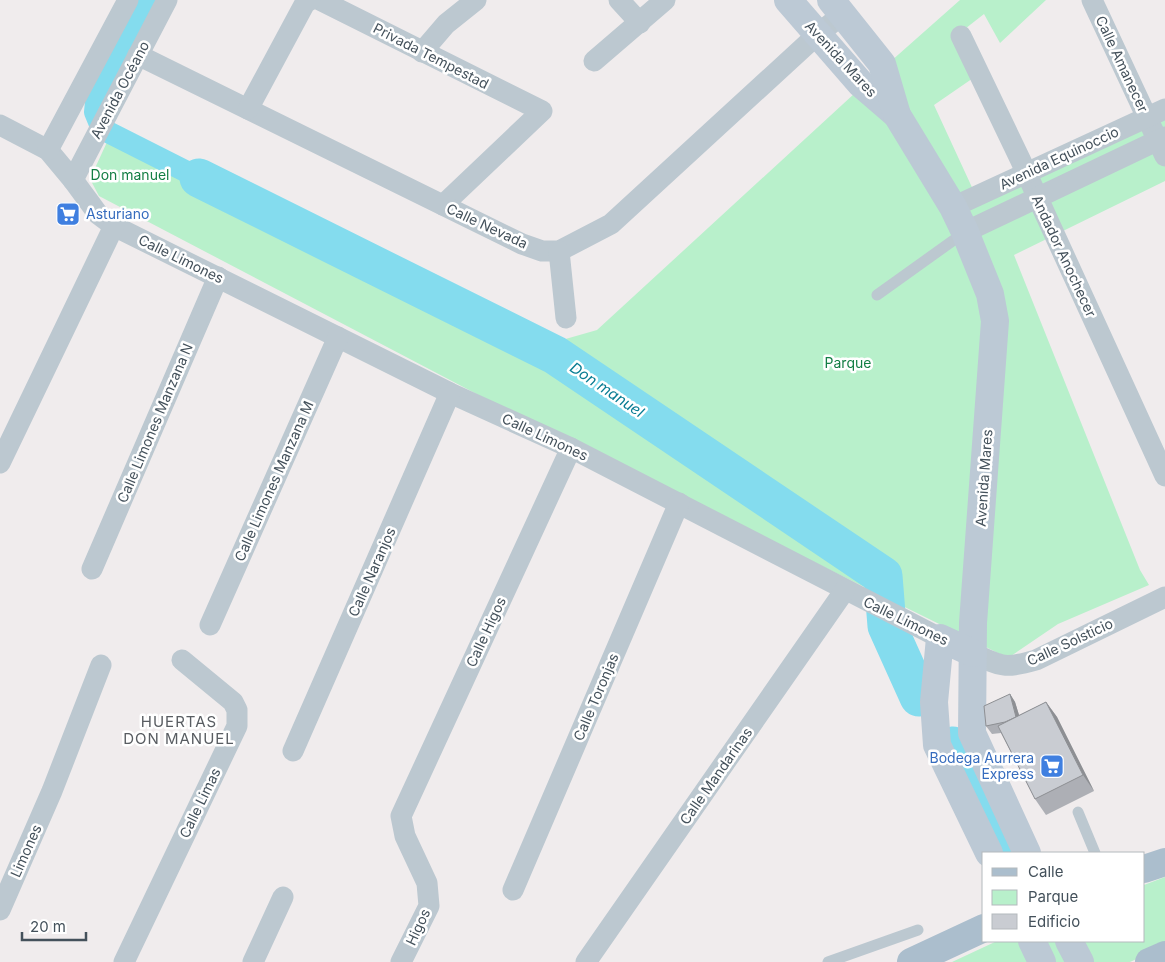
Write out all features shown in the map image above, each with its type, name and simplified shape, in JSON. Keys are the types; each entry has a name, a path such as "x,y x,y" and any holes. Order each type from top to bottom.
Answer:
{"main road":[{"name":"Avenida Mares","path":"788,0 861,84 897,115"},
{"name":"Avenida Mares","path":"837,7 882,64 897,115 953,207 990,294 995,322 973,623 972,733 1027,852"},
{"name":"Calle Limones","path":"940,638 973,653"},
{"path":"940,638 934,702 937,745 989,852"},
{"path":"1145,869 1165,862"},
{"path":"911,962 982,929"},
{"path":"1032,942 1042,962"},
{"path":"1070,942 1080,962"},
{"path":"1150,962 1165,955"}],"street":[{"path":"48,150 128,0"},
{"name":"Avenida Océano","path":"73,180 167,0"},
{"path":"248,109 306,3 310,0"},
{"name":"Privada Tempestad","path":"320,0 542,111 442,205"},
{"path":"422,52 446,24 476,0"},
{"path":"619,0 640,23"},
{"path":"594,61 665,0"},
{"name":"Calle Amanecer","path":"1092,0 1156,113 1163,144"},
{"path":"566,318 559,251 611,224 818,34 837,7"},
{"name":"Andador Anochecer","path":"961,36 1165,476"},
{"name":"Calle Nevada","path":"138,55 522,244 542,251 559,251"},
{"name":"Avenida Equinoccio","path":"953,207 1156,113"},
{"name":"Calle Limones","path":"2,130 48,150 98,214 114,226 450,393 571,448 940,638"},
{"name":"Avenida Equinoccio","path":"965,232 1036,196 1163,144"},
{"path":"0,463 114,226"},
{"name":"Calle Limones Manzana N","path":"92,569 218,277"},
{"name":"Calle Limones Manzana M","path":"210,625 338,337"},
{"name":"Calle Naranjos","path":"293,751 450,393"},
{"name":"Calle Higos","path":"428,891 427,883 405,836 401,816 571,448"},
{"name":"Calle Toronjas","path":"513,890 679,503"},
{"name":"Calle Mandarinas","path":"586,962 845,590"},
{"name":"Calle Solsticio","path":"973,653 1000,666 1016,666 1036,660 1165,597"},
{"name":"Calle Limas","path":"124,962 237,726 237,710 233,702 182,660"},
{"name":"Limones","path":"0,910 52,791 101,665"},
{"name":"Higos","path":"401,962 429,906 428,891"},
{"path":"253,962 283,897"}],"lane":[{"path":"877,295 965,232"},
{"path":"1078,812 1095,852"},
{"path":"828,962 918,930"}],"green space":[{"name":"Parque","path":"960,0 1046,0 1000,43 984,14 961,32 979,74 934,105 976,196 1165,106 1165,181 1014,255 1140,570 1149,585 1058,624 1008,658 536,425 99,196 90,179 113,129 219,184 555,342 597,330 855,93"},
{"path":"1165,877 1165,946 1130,962 952,962 995,942 1145,942 1145,885"}],"building":[{"path":"1010,694 1016,717 1005,722 986,726 984,706"},
{"name":"Bodega Aurrera Express","path":"1046,702 1083,775 1035,799 998,726"}],"waterway":[{"path":"150,0 96,102 95,112 102,129 199,178"},
{"name":"Don manuel","path":"199,178 555,355 883,576 887,626 919,697"},
{"name":"Don manuel","path":"953,746 1006,852"}],"place":[{"name":"Asturiano","path":"68,214"},
{"name":"Bodega Aurrera Express","path":"1052,766"}],"district":[{"name":"HUERTAS DON MANUEL","path":"179,730"}]}
